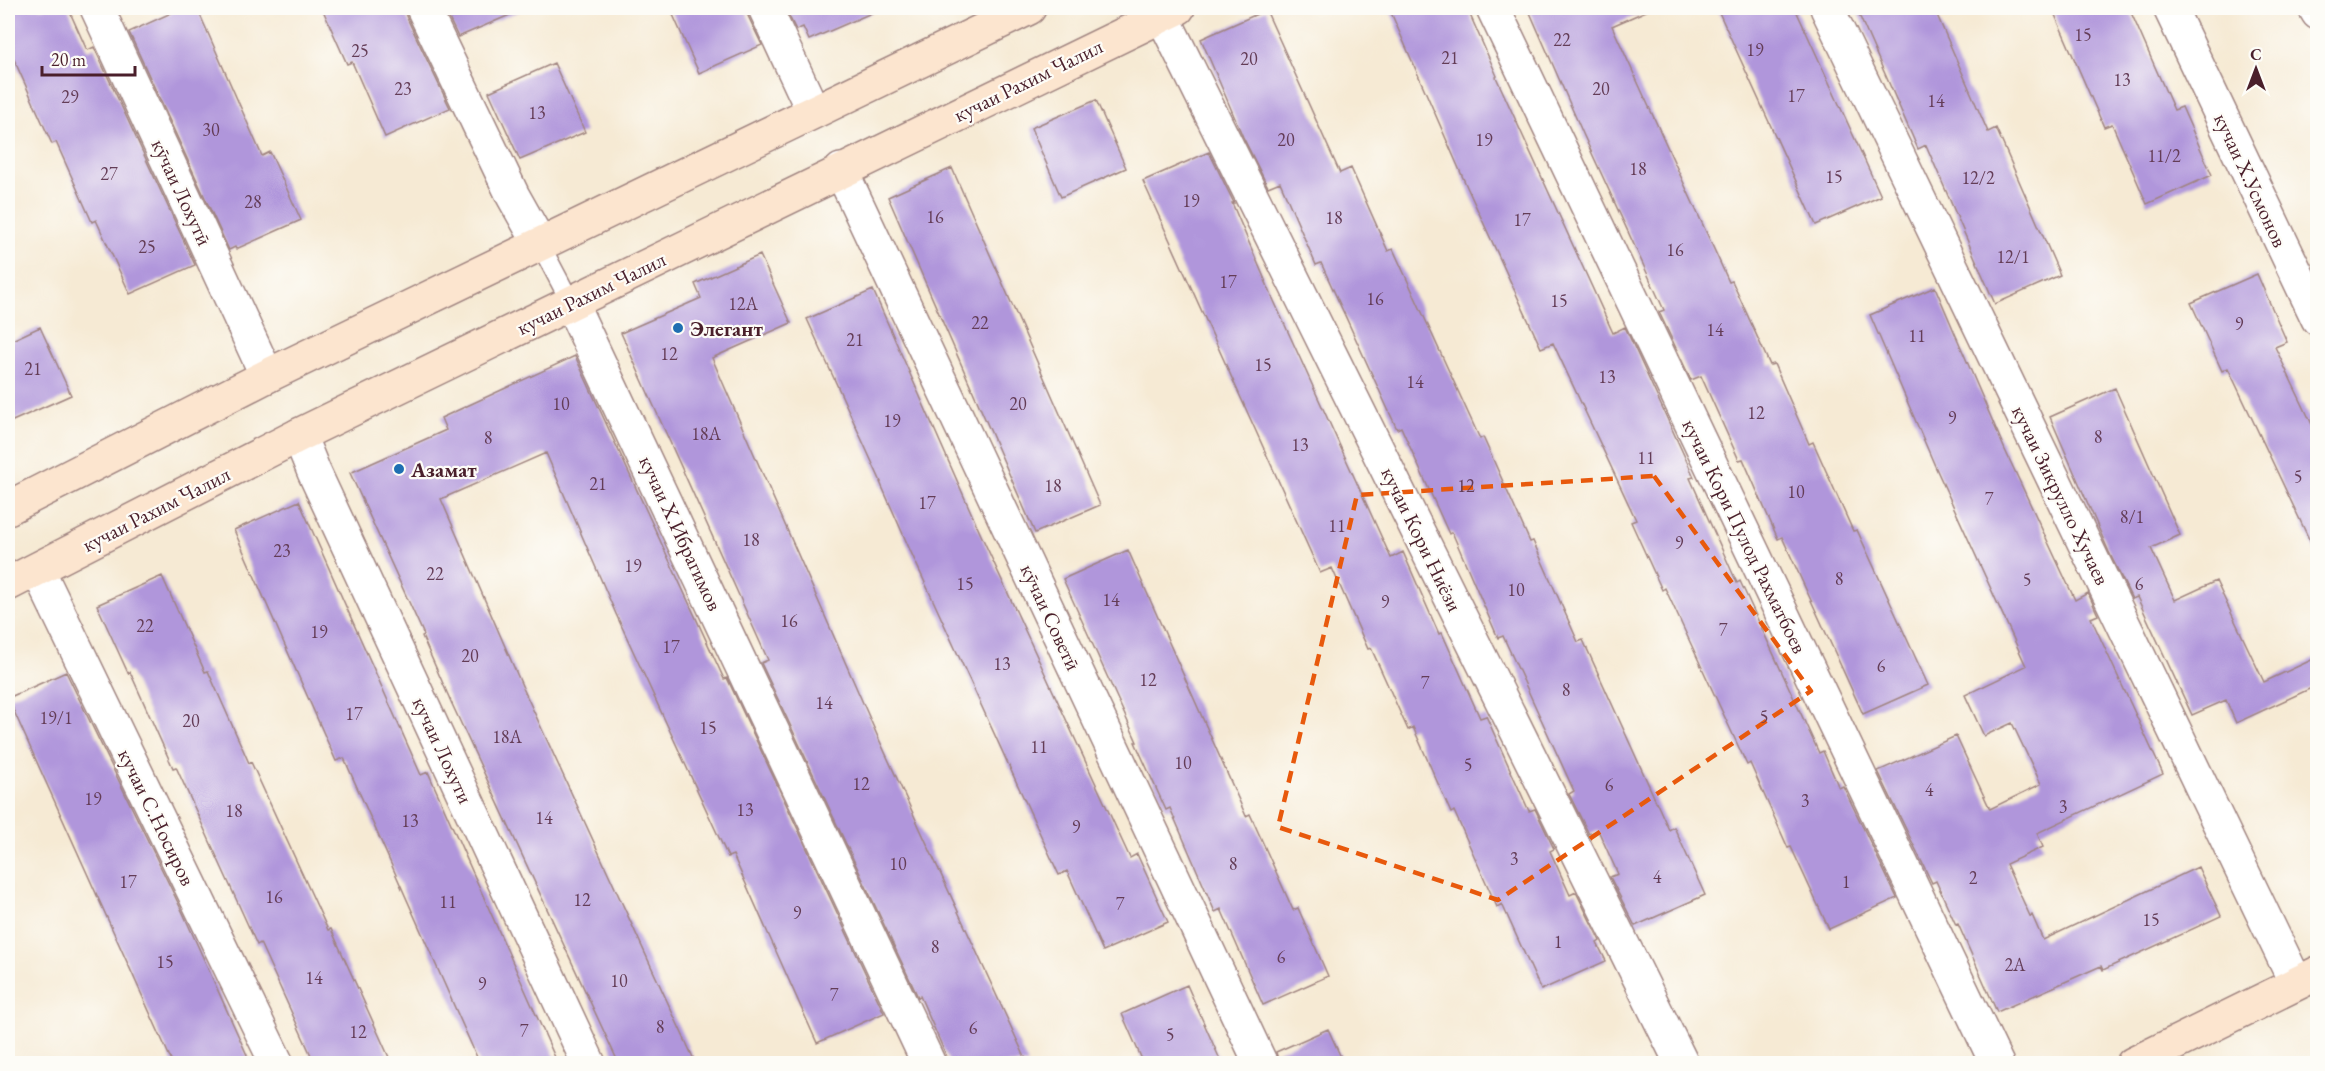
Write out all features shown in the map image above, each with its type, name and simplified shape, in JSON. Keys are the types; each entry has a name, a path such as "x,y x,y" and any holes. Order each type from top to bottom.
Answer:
{"main road":[{"path":"8,508 267,376 1029,8"},
{"name":"кучаи Рахим Чалил","path":"8,584 299,435 1170,11"},
{"path":"2133,1064 2307,978"}],"street":[{"name":"кӯчаи Лохутӣ","path":"97,8 267,376"},
{"name":"кучаи Х.Ибрагимов","path":"423,8 513,196 540,244"},
{"path":"765,8 813,111"},
{"name":"кучаи Кори Пулод Рахматбоев","path":"1493,8 1997,1064"},
{"name":"кучаи Зикрулло Хучаев","path":"1827,8 2307,978"},
{"name":"кучаи Х.Усмонов","path":"2170,8 2318,319"},
{"path":"2315,8 2318,13"},
{"name":"кучаи Кори Ниёзи","path":"1170,11 1682,1064"},
{"name":"кӯчаи Советӣ","path":"841,170 1261,1064"},
{"name":"кучаи Х.Ибрагимов","path":"571,303 929,1064"},
{"name":"кучаи Лохути","path":"299,435 319,483 589,1064"},
{"name":"кучаи С.Носиров","path":"38,570 277,1064"}],"lane":[{"name":"кучаи Х.Ибрагимов","path":"540,244 571,303"}],"highlighted area":[{"path":"1654,476 1811,691 1498,900 1278,827 1357,495"}],"building":[{"path":"8,8 68,8 86,48 88,50 94,47 195,265 130,294 96,220 92,222 56,142 52,144 8,46"},
{"path":"182,8 197,8 262,156 270,152 301,220 236,249 235,247 229,250 129,32"},
{"path":"322,8 404,8 450,108 385,137 352,62 347,64"},
{"path":"444,8 526,8 458,37"},
{"path":"670,8 746,8 762,45 699,73"},
{"path":"785,8 883,8 809,40 803,27 796,30"},
{"path":"1389,8 1467,8 1496,77 1613,333 1625,327 1694,477 1690,478 1737,583 1740,581 1819,753 1823,751 1839,788 1843,786 1897,898 1829,929 1791,847 1788,848 1750,763 1747,765 1665,588 1662,590 1631,522 1636,520 1553,343 1541,348 1467,187"},
{"path":"1528,8 1653,8 1612,26 1729,282 1732,281 1770,365 1774,364 1809,444 1813,442 1853,531 1857,530 1928,685 1863,714 1782,537 1778,539 1743,459 1739,460 1701,376 1691,380 1659,312 1664,310"},
{"path":"1717,8 1795,8 1881,196 1816,225"},
{"path":"1856,8 1934,8 1988,132 1996,128 2060,275 1995,304 1926,145 1918,149"},
{"path":"2052,8 2129,8 2174,110 2182,107 2212,175 2147,204 2112,124 2104,127"},
{"path":"1266,10 1340,173 1351,168 1388,251 1393,249 1480,439 1483,437 1530,542 1533,541 1578,642 1583,640 1669,830 1674,827 1705,895 1635,926 1610,877 1618,874 1598,830 1589,834 1569,794 1574,791 1503,636 1498,638 1452,532 1449,534 1401,427 1397,429 1321,263 1316,265 1280,182 1268,187 1243,137 1201,39"},
{"path":"554,63 585,132 520,160 489,92"},
{"path":"1096,100 1126,168 1061,197 1031,128"},
{"path":"1209,152 1234,203 1232,203 1274,301 1391,558 1403,552 1439,634 1442,633 1480,718 1486,716 1529,811 1535,809 1554,849 1550,851 1570,895 1576,892 1600,941 1597,943 1606,961 1541,990 1502,904 1497,907 1454,811 1451,813 1413,727 1408,730 1371,648 1368,649 1332,568 1320,573 1143,181"},
{"path":"952,168 1100,505 1035,533 888,197"},
{"path":"760,255 791,323 712,358 877,735 1028,1064 950,1064 920,996 918,997 761,663 768,660 621,333 701,298 695,284"},
{"path":"2257,274 2287,342 2275,347 2318,437 2318,558 2228,368 2222,371 2191,303"},
{"path":"1935,287 2005,450 2075,600 2088,593 2098,615 2091,618 2163,774 2037,833 2043,847 2006,864 2043,940 2198,867 2221,916 2103,970 2101,966 1997,1012 1958,924 1956,925 1936,881 1932,883 1878,771 1956,736 1990,809 2041,784 2012,723 1984,736 1965,695 2026,666 1935,466 1870,315"},
{"path":"873,290 981,535 1130,858 1137,854 1168,922 1103,951 1067,871 1059,875 807,319"},
{"path":"40,327 71,395 8,423 8,342"},
{"path":"575,356 724,679 727,678 884,1013 817,1043 733,855 728,857 616,614 546,453 441,499 523,688 696,1064 619,1064 452,704 422,636 424,635 350,473 446,430 441,418"},
{"path":"2115,388 2180,535 2151,548 2175,600 2216,581 2264,682 2318,657 2318,685 2236,723 2226,700 2192,715 2137,597 2132,599 2109,552 2050,417"},
{"path":"299,501 421,775 428,772 558,1064 480,1064 344,758 336,761 234,530"},
{"path":"1128,550 1246,816 1250,814 1293,910 1298,908 1328,976 1263,1005 1221,909 1215,912 1170,808 1166,810 1063,579"},
{"path":"162,576 205,672 208,671 328,930 331,929 392,1064 315,1064 260,943 257,945 176,767 173,768 130,672 128,673 97,605"},
{"path":"66,672 183,913 251,1064 173,1064 8,698"},
{"path":"1187,985 1222,1064 1144,1064 1122,1014"},
{"path":"1328,1029 1344,1064 1279,1064 1276,1052"}],"place":[{"name":"Элегант","path":"678,328"},
{"name":"Азамат","path":"399,469"}]}
